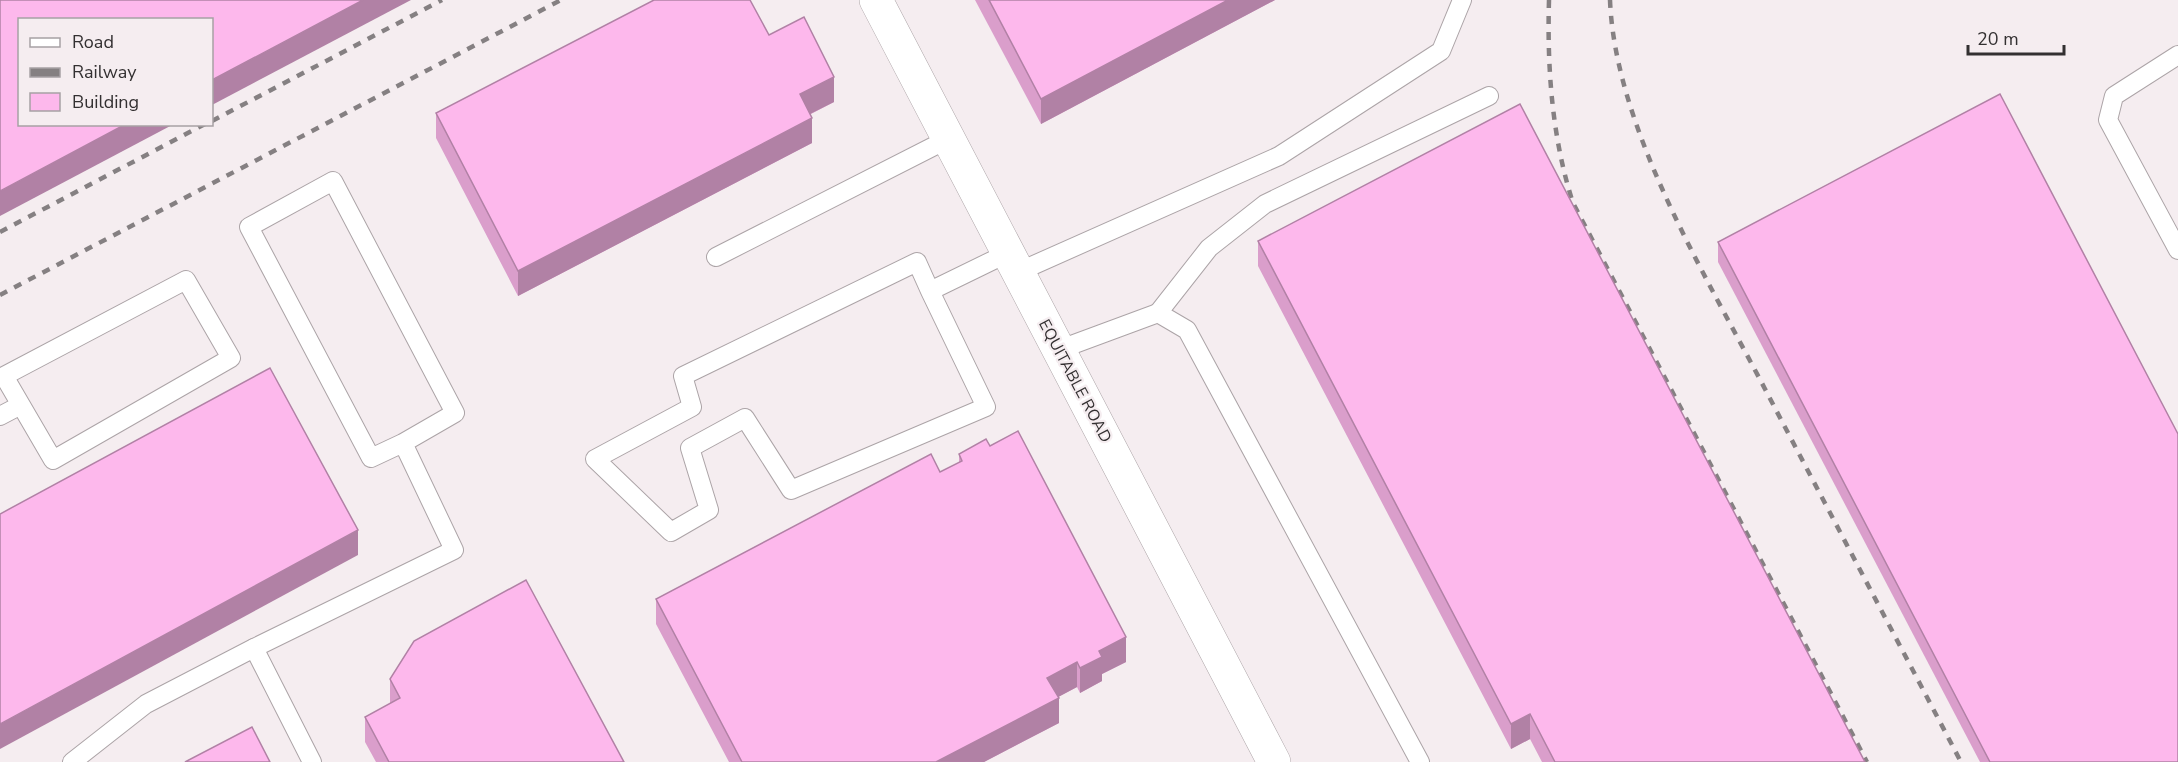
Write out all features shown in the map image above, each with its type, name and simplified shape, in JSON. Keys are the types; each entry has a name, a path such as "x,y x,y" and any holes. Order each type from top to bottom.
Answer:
{"street":[{"name":"EQUITABLE ROAD","path":"876,0 1274,762"}],"lane":[{"path":"930,291 1013,262 1279,156 1440,51 1462,0"},
{"path":"2178,55 2114,96 2108,120 2178,250"},
{"path":"1059,350 1158,313 1209,248 1265,204 1489,96"},
{"path":"716,257 948,139"},
{"path":"333,181 455,413 403,443 371,458 249,227 333,181"},
{"path":"917,262 930,291 986,407 791,490 745,418 690,448 709,510 671,532 595,459 692,407 683,376 917,262"},
{"path":"186,280 231,358 53,460 20,406 4,376 186,280"},
{"path":"1158,313 1187,330 1420,762"},
{"path":"0,416 20,406"},
{"path":"72,762 146,704 454,550 403,443"},
{"path":"254,648 312,762"}],"building":[{"path":"0,0 363,0 213,79 213,18 18,18 18,126 122,126 0,191"},
{"path":"654,0 750,0 769,35 804,17 834,77 800,94 812,118 518,271 436,113"},
{"path":"989,0 1228,0 1041,99"},
{"path":"2000,94 2178,434 2178,762 1990,762 1718,242"},
{"path":"1520,104 1865,762 1555,762 1530,714 1511,724 1258,241"},
{"path":"270,368 358,530 0,724 0,514"},
{"path":"1018,431 1126,637 1099,651 1102,657 1080,668 1077,662 1047,678 1059,698 936,762 742,762 656,599 931,454 940,472 962,461 959,454 986,439 990,446"},
{"path":"526,580 624,762 389,762 365,717 400,698 390,679 414,641"},
{"path":"252,727 270,762 185,762"}],"railway":[{"path":"213,120 442,0"},
{"path":"0,295 561,0"},
{"path":"1549,0 1552,103 1560,153 1573,203 1867,762"},
{"path":"1610,0 1616,49 1628,99 1667,200 1691,250 1961,762"},
{"path":"0,232 201,126"}]}
